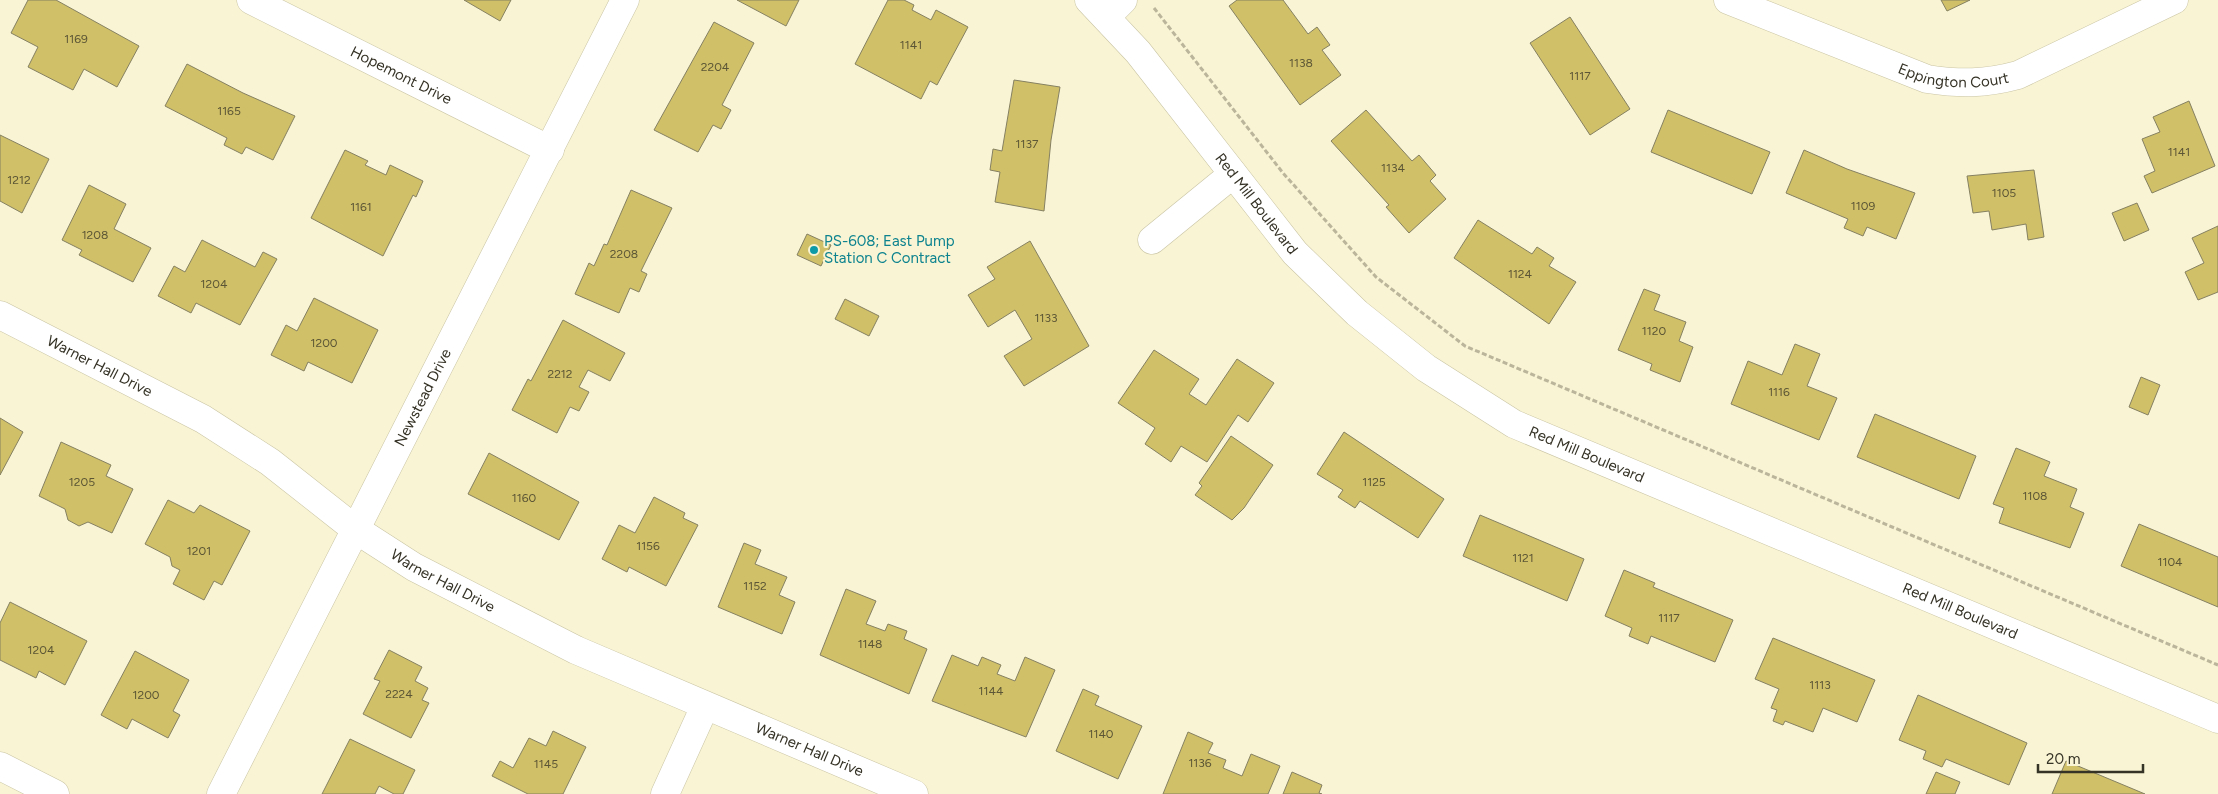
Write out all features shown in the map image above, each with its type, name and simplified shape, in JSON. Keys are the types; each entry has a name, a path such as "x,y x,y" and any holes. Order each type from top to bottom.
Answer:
{"street":[{"name":"Hopemont Drive","path":"251,0 550,150"},
{"name":"Newstead Drive","path":"221,794 625,0"},
{"name":"Eppington Court","path":"1728,0 1927,79 1955,83 1990,82 2018,75 2174,0"},
{"name":"Red Mill Boulevard","path":"1106,6 1138,52 1295,253 1358,313 1426,368 1514,424 2218,719"},
{"path":"1152,240 1233,174"},
{"name":"Warner Hall Drive","path":"0,315 203,420 270,462 355,529 414,568 576,650 914,794"},
{"path":"665,794 705,706"},
{"path":"0,766 55,794"}],"path":[{"path":"1148,0 1283,173 1376,277 1465,346 2218,665"}],"building":[{"path":"28,0 56,0 139,46 117,87 84,69 73,90 28,67 38,47 11,33"},
{"path":"464,0 511,0 500,21"},
{"path":"737,0 799,0 786,26"},
{"path":"888,0 904,0 914,5 912,10 931,20 936,10 968,27 937,85 930,81 921,99 855,64"},
{"path":"1237,0 1283,0 1308,34 1317,27 1330,45 1322,50 1341,75 1300,105 1229,6"},
{"path":"1941,0 1970,0 1947,11"},
{"path":"1570,17 1630,109 1590,135 1530,43"},
{"path":"714,22 754,43 722,105 731,110 721,129 713,125 698,152 654,130"},
{"path":"187,64 243,93 295,116 273,160 246,147 242,154 224,145 227,138 165,106"},
{"path":"1014,80 1060,87 1051,140 1044,211 995,202 1000,172 990,170 993,149 1002,151"},
{"path":"2189,101 2215,166 2152,193 2144,176 2155,171 2142,139 2160,132 2153,117"},
{"path":"1366,110 1412,161 1419,155 1436,175 1430,181 1446,199 1409,233 1386,207 1389,205 1331,141"},
{"path":"1668,110 1770,152 1752,194 1651,152"},
{"path":"0,135 49,159 22,213 0,201"},
{"path":"345,150 368,161 365,165 386,175 390,165 423,181 416,197 413,195 383,256 311,218"},
{"path":"1804,150 1847,169 1915,193 1896,239 1867,227 1863,236 1844,228 1848,219 1786,193"},
{"path":"2034,170 2044,237 2028,240 2026,224 1992,230 1989,211 1973,213 1967,176"},
{"path":"89,185 126,204 114,229 151,248 133,282 79,255 82,250 62,240"},
{"path":"631,190 672,208 641,271 647,274 639,292 630,288 619,313 575,294 589,263 594,266 604,244 607,245"},
{"path":"2137,203 2149,230 2124,241 2112,213"},
{"path":"1478,220 1532,254 1537,247 1554,258 1549,266 1576,282 1549,324 1454,258"},
{"path":"2218,226 2218,292 2198,300 2185,272 2204,263 2192,238"},
{"name":"PS-608; East Pump Station C Contract","path":"807,234 831,245 821,266 797,255"},
{"path":"202,240 255,267 263,252 277,259 240,325 196,303 191,313 158,296 174,266 185,272"},
{"path":"1030,241 1089,346 1024,386 1004,356 1032,339 1015,310 988,327 968,295 995,279 987,267"},
{"path":"1644,289 1660,295 1654,310 1686,322 1679,341 1693,347 1680,382 1650,370 1652,364 1618,350"},
{"path":"314,298 378,330 352,383 308,362 304,371 271,355 286,325 297,331"},
{"path":"845,299 879,316 869,336 835,319"},
{"path":"563,320 625,353 610,381 588,370 579,387 589,392 579,411 570,407 557,433 512,410 528,379 531,381"},
{"path":"1795,344 1820,354 1807,386 1837,398 1819,440 1731,404 1748,361 1782,375"},
{"path":"1154,350 1199,379 1189,394 1206,405 1237,359 1274,383 1248,422 1238,415 1207,462 1181,446 1171,462 1145,444 1155,428 1118,403"},
{"path":"2141,377 2160,385 2148,415 2129,407"},
{"path":"1875,414 1976,456 1959,499 1857,457"},
{"path":"0,418 23,432 0,475"},
{"path":"1344,432 1444,499 1418,538 1360,501 1355,508 1338,497 1343,490 1317,474"},
{"path":"1231,436 1273,465 1244,508 1232,520 1195,495 1202,486 1199,483"},
{"path":"61,442 111,465 106,476 133,489 112,533 88,522 79,526 68,520 65,509 39,496"},
{"path":"2016,448 2050,462 2044,476 2077,489 2070,507 2084,513 2070,548 1999,523 2004,508 1993,504"},
{"path":"489,453 579,502 559,540 468,494"},
{"path":"654,497 685,513 683,518 698,525 666,586 629,567 627,572 602,559 619,525 635,533"},
{"path":"168,500 194,513 200,505 250,531 222,585 214,581 204,600 173,584 180,570 172,566 170,557 145,544"},
{"path":"1480,515 1584,559 1567,601 1463,556"},
{"path":"2139,524 2218,557 2218,607 2121,566"},
{"path":"744,543 761,550 755,564 787,577 779,595 795,602 782,634 718,607"},
{"path":"1624,570 1655,583 1653,587 1733,620 1715,662 1651,636 1648,644 1629,636 1632,628 1605,616"},
{"path":"846,589 876,601 866,624 885,631 888,624 907,631 904,639 927,649 909,694 820,655"},
{"path":"10,602 87,641 65,685 39,671 36,678 0,660 0,623"},
{"path":"1773,638 1875,680 1857,722 1823,708 1813,732 1785,721 1783,725 1773,721 1777,710 1771,708 1779,689 1755,679"},
{"path":"389,650 422,667 415,681 428,688 422,700 429,703 411,738 363,714 380,681 374,679"},
{"path":"135,651 189,680 173,711 180,715 168,738 132,719 127,729 101,715"},
{"path":"952,655 978,666 982,657 1001,665 997,674 1015,681 1025,657 1055,670 1026,737 932,701"},
{"path":"1083,689 1099,696 1095,705 1142,726 1118,779 1056,751"},
{"path":"1918,695 2027,743 2009,785 1946,759 1942,767 1923,759 1926,751 1899,740"},
{"path":"553,731 586,747 563,794 528,794 492,776 500,761 513,768 529,738 546,746"},
{"path":"1188,732 1213,743 1208,753 1226,760 1223,768 1242,776 1251,754 1280,766 1268,794 1163,794"},
{"path":"350,739 415,770 403,794 394,794 379,786 375,794 322,794"},
{"path":"2066,761 2145,794 2052,794"},
{"path":"1292,772 1322,785 1319,793 1322,794 1283,794"},
{"path":"1936,772 1960,782 1955,794 1926,794"}],"place":[{"name":"PS-608; East Pump Station C Contract","path":"814,250"}]}
